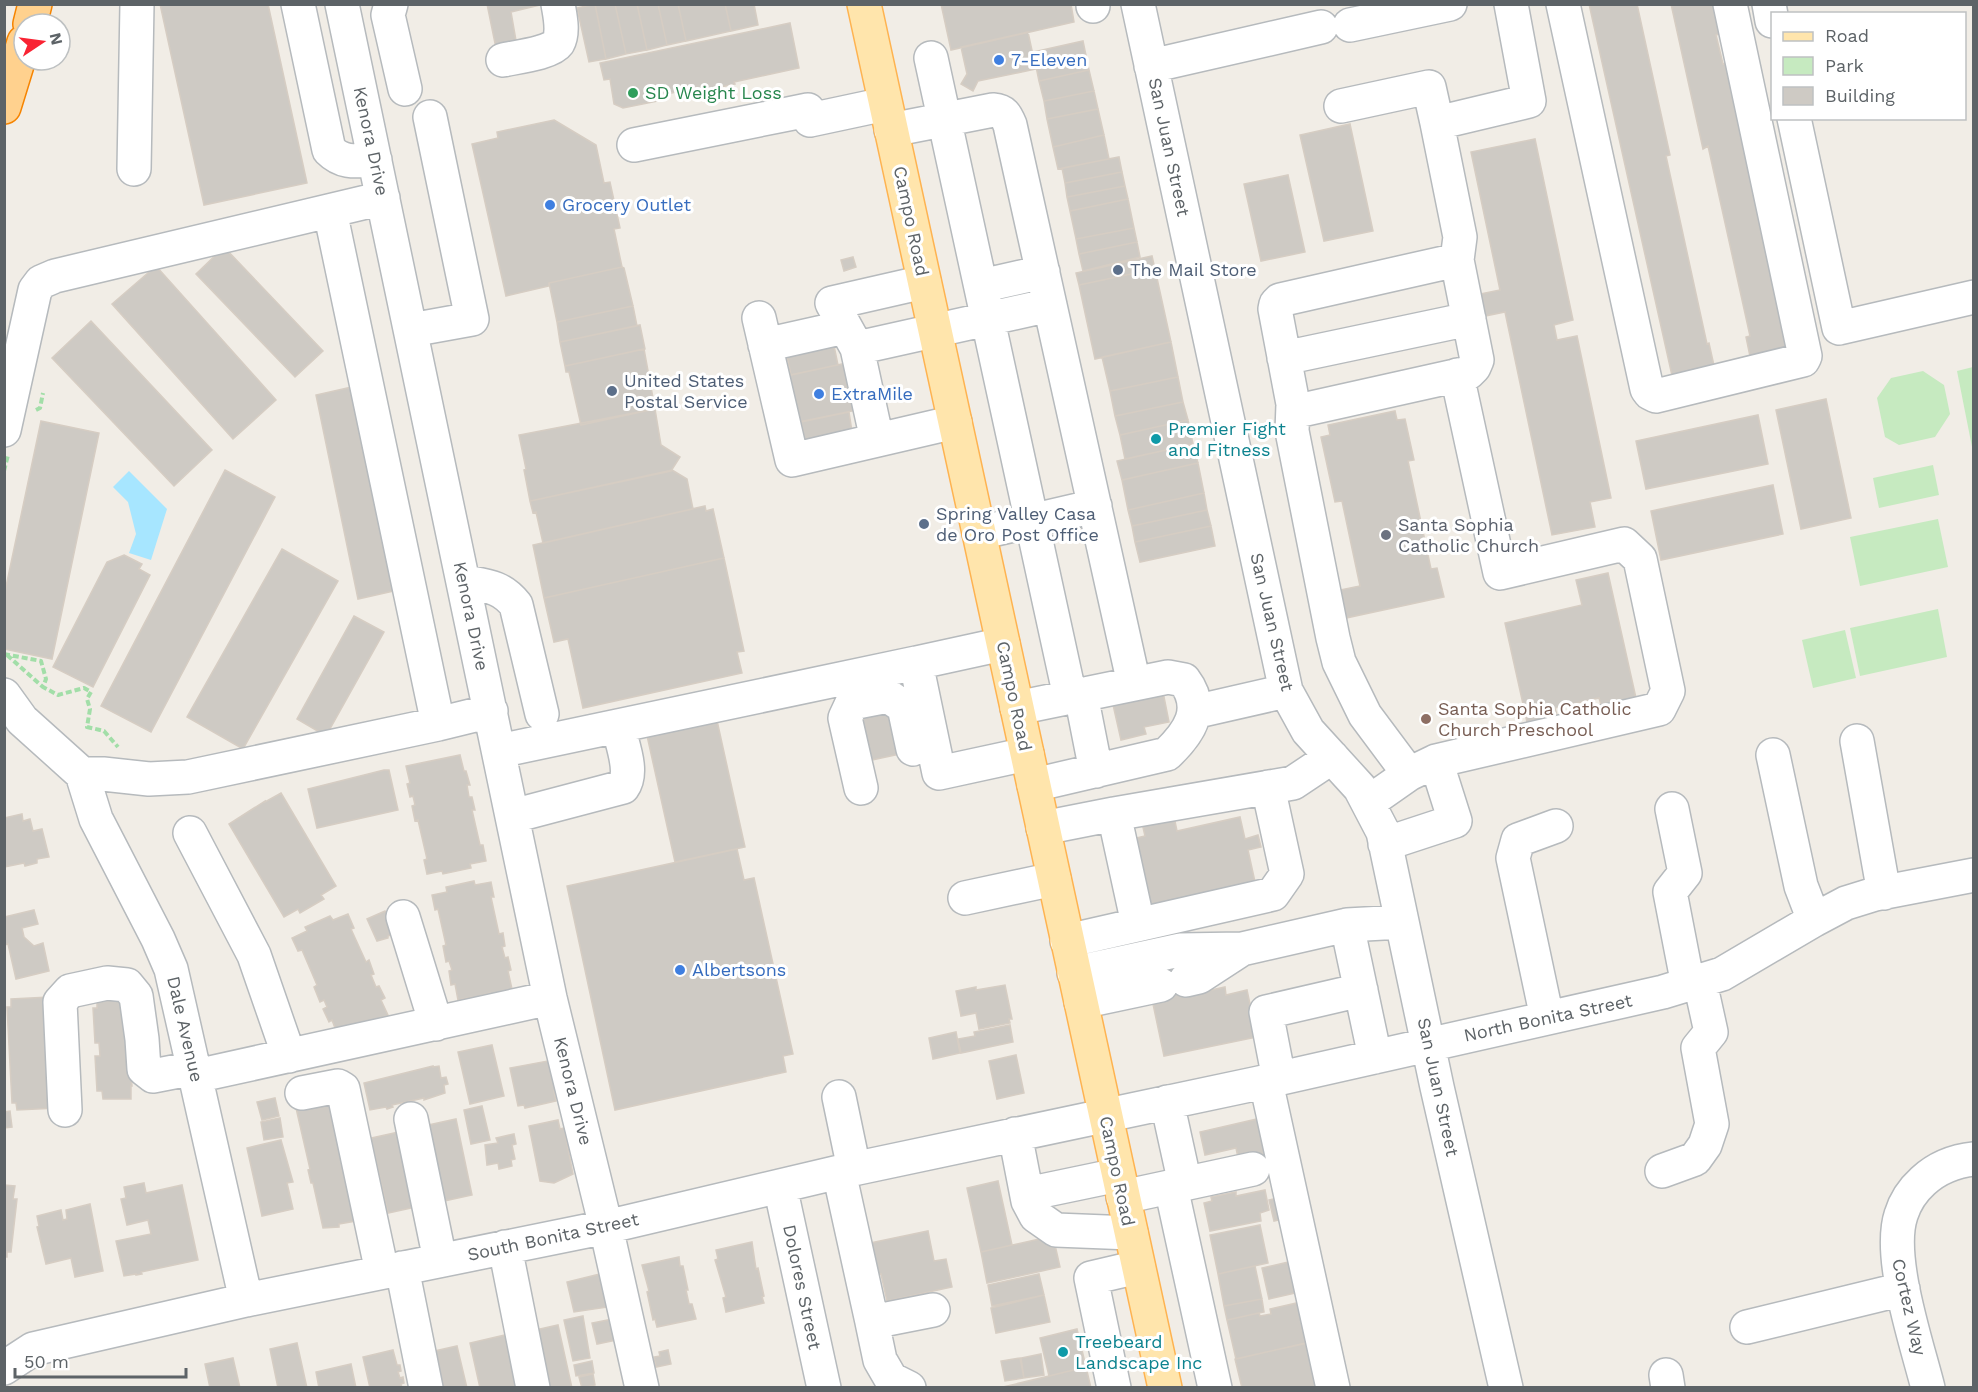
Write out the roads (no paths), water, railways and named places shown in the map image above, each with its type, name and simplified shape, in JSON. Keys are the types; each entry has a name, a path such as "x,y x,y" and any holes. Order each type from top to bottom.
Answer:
{"highway":[{"path":"4,107 15,72"}],"main road":[{"name":"Campo Road","path":"864,4 1165,1388"}],"street":[{"path":"134,169 138,4"},
{"path":"298,4 329,150 338,158 349,161 375,160"},
{"name":"Kenora Drive","path":"342,4 550,998 606,1227 642,1388"},
{"path":"391,4 388,15 405,89"},
{"path":"503,60 549,50 558,42 561,26 558,4"},
{"name":"San Juan Street","path":"1138,4 1286,691 1308,731 1360,788 1383,832 1428,1044 1506,1388"},
{"path":"1151,66 1335,26 1450,4"},
{"path":"1437,123 1529,101 1511,4"},
{"path":"1563,4 1647,389 1656,396 1803,360 1805,356 1730,4"},
{"path":"931,58 1033,520 1096,771"},
{"path":"1293,412 1468,373 1477,360 1458,260 1460,237 1429,87 1341,106"},
{"path":"634,145 808,111 810,120 888,117 944,120 993,110 1002,111 1007,116 1134,684"},
{"path":"411,330 472,319 430,117"},
{"path":"1794,120 1839,328 1974,297"},
{"path":"4,430 34,290 41,282 55,276 383,198"},
{"path":"330,211 438,724"},
{"path":"1385,844 1455,820 1422,767 1365,715 1335,651 1292,431 1293,412 1275,309 1280,300 1458,260"},
{"path":"981,286 1043,272"},
{"path":"877,440 851,337 832,303 924,282"},
{"path":"955,423 792,460 762,332 851,337 934,330 1050,304"},
{"path":"1284,358 1469,319"},
{"path":"1369,802 1422,767 1659,709 1668,691 1640,559 1624,544 1500,573 1457,375"},
{"path":"979,533 1095,506"},
{"path":"464,582 494,587 516,605 542,714"},
{"path":"499,751 1003,644"},
{"path":"916,663 939,773 1030,770 1096,771 1155,757 1167,754 1182,739 1191,724 1194,712 1190,687 1184,680 1168,677 1078,697"},
{"path":"1017,708 1165,684 1176,688 1182,704 1180,723 1155,757"},
{"path":"1194,712 1286,691"},
{"path":"4,695 22,720 82,774 149,779 188,777 491,711"},
{"path":"861,788 845,718 852,703 888,696 904,707 920,777"},
{"path":"513,816 623,787 628,781 628,771 618,726"},
{"path":"1857,741 1884,893"},
{"path":"1773,755 1801,886 1814,920"},
{"path":"1043,828 1293,783 1332,757"},
{"name":"Dale Avenue","path":"82,774 96,819 171,969 246,1300"},
{"path":"1067,941 1273,894 1287,874 1268,787"},
{"path":"1662,1171 1695,1159 1705,1145 1712,1124 1698,1048 1711,1032 1694,983 1670,892 1684,873 1672,809"},
{"path":"1114,814 1138,924"},
{"path":"1547,1018 1513,858 1518,840 1556,826"},
{"path":"190,832 254,955 289,1056"},
{"name":"North Bonita Street","path":"1105,1114 1272,1080 1663,992 1722,974 1846,903 1974,875"},
{"path":"965,898 1054,879"},
{"path":"404,917 436,1024"},
{"path":"1078,987 1180,950 1242,949 1347,925 1402,922"},
{"path":"1347,925 1375,1057"},
{"path":"1078,987 1174,982 1199,977 1242,949"},
{"path":"65,1110 60,1002 70,991 107,983 127,986 136,996 144,1069 153,1076 195,1072 289,1056 550,998"},
{"path":"1334,1388 1272,1080 1266,1012 1360,990"},
{"path":"302,1093 338,1086 343,1089 426,1388"},
{"path":"839,1097 847,1170 880,1360 891,1379 909,1388"},
{"path":"1176,1100 1187,1183 1187,1262 1215,1388"},
{"name":"South Bonita Street","path":"4,1368 33,1349 246,1300 606,1227 847,1170 1105,1114"},
{"path":"411,1119 440,1260"},
{"path":"1016,1134 1028,1201 1036,1216 1056,1230 1131,1233"},
{"name":"Cortez Way","path":"1928,1388 1903,1289 1897,1240 1900,1216 1917,1187 1929,1176 1942,1167 1974,1159"},
{"path":"1027,1194 1187,1183 1253,1169"},
{"name":"Dolores Street","path":"780,1186 824,1388"},
{"path":"505,1247 533,1388"},
{"path":"1113,1388 1091,1278 1187,1262"},
{"path":"1747,1327 1903,1289"},
{"path":"872,1322 933,1310"}],"water":[{"path":"129,471 167,509 151,560 129,553 136,534 128,502 113,487"}],"place":[{"name":"7-Eleven","path":"999,60"},
{"name":"SD Weight Loss","path":"633,93"},
{"name":"Grocery Outlet","path":"550,205"},
{"name":"The Mail Store","path":"1118,270"},
{"name":"United States Postal Service","path":"612,391"},
{"name":"ExtraMile","path":"819,394"},
{"name":"Premier Fight and Fitness","path":"1156,439"},
{"name":"Spring Valley Casa de Oro Post Office","path":"924,524"},
{"name":"Santa Sophia Catholic Church","path":"1386,535"},
{"name":"Santa Sophia Catholic Church Preschool","path":"1426,719"},
{"name":"Albertsons","path":"680,970"},
{"name":"Treebeard Landscape Inc","path":"1063,1352"}]}
